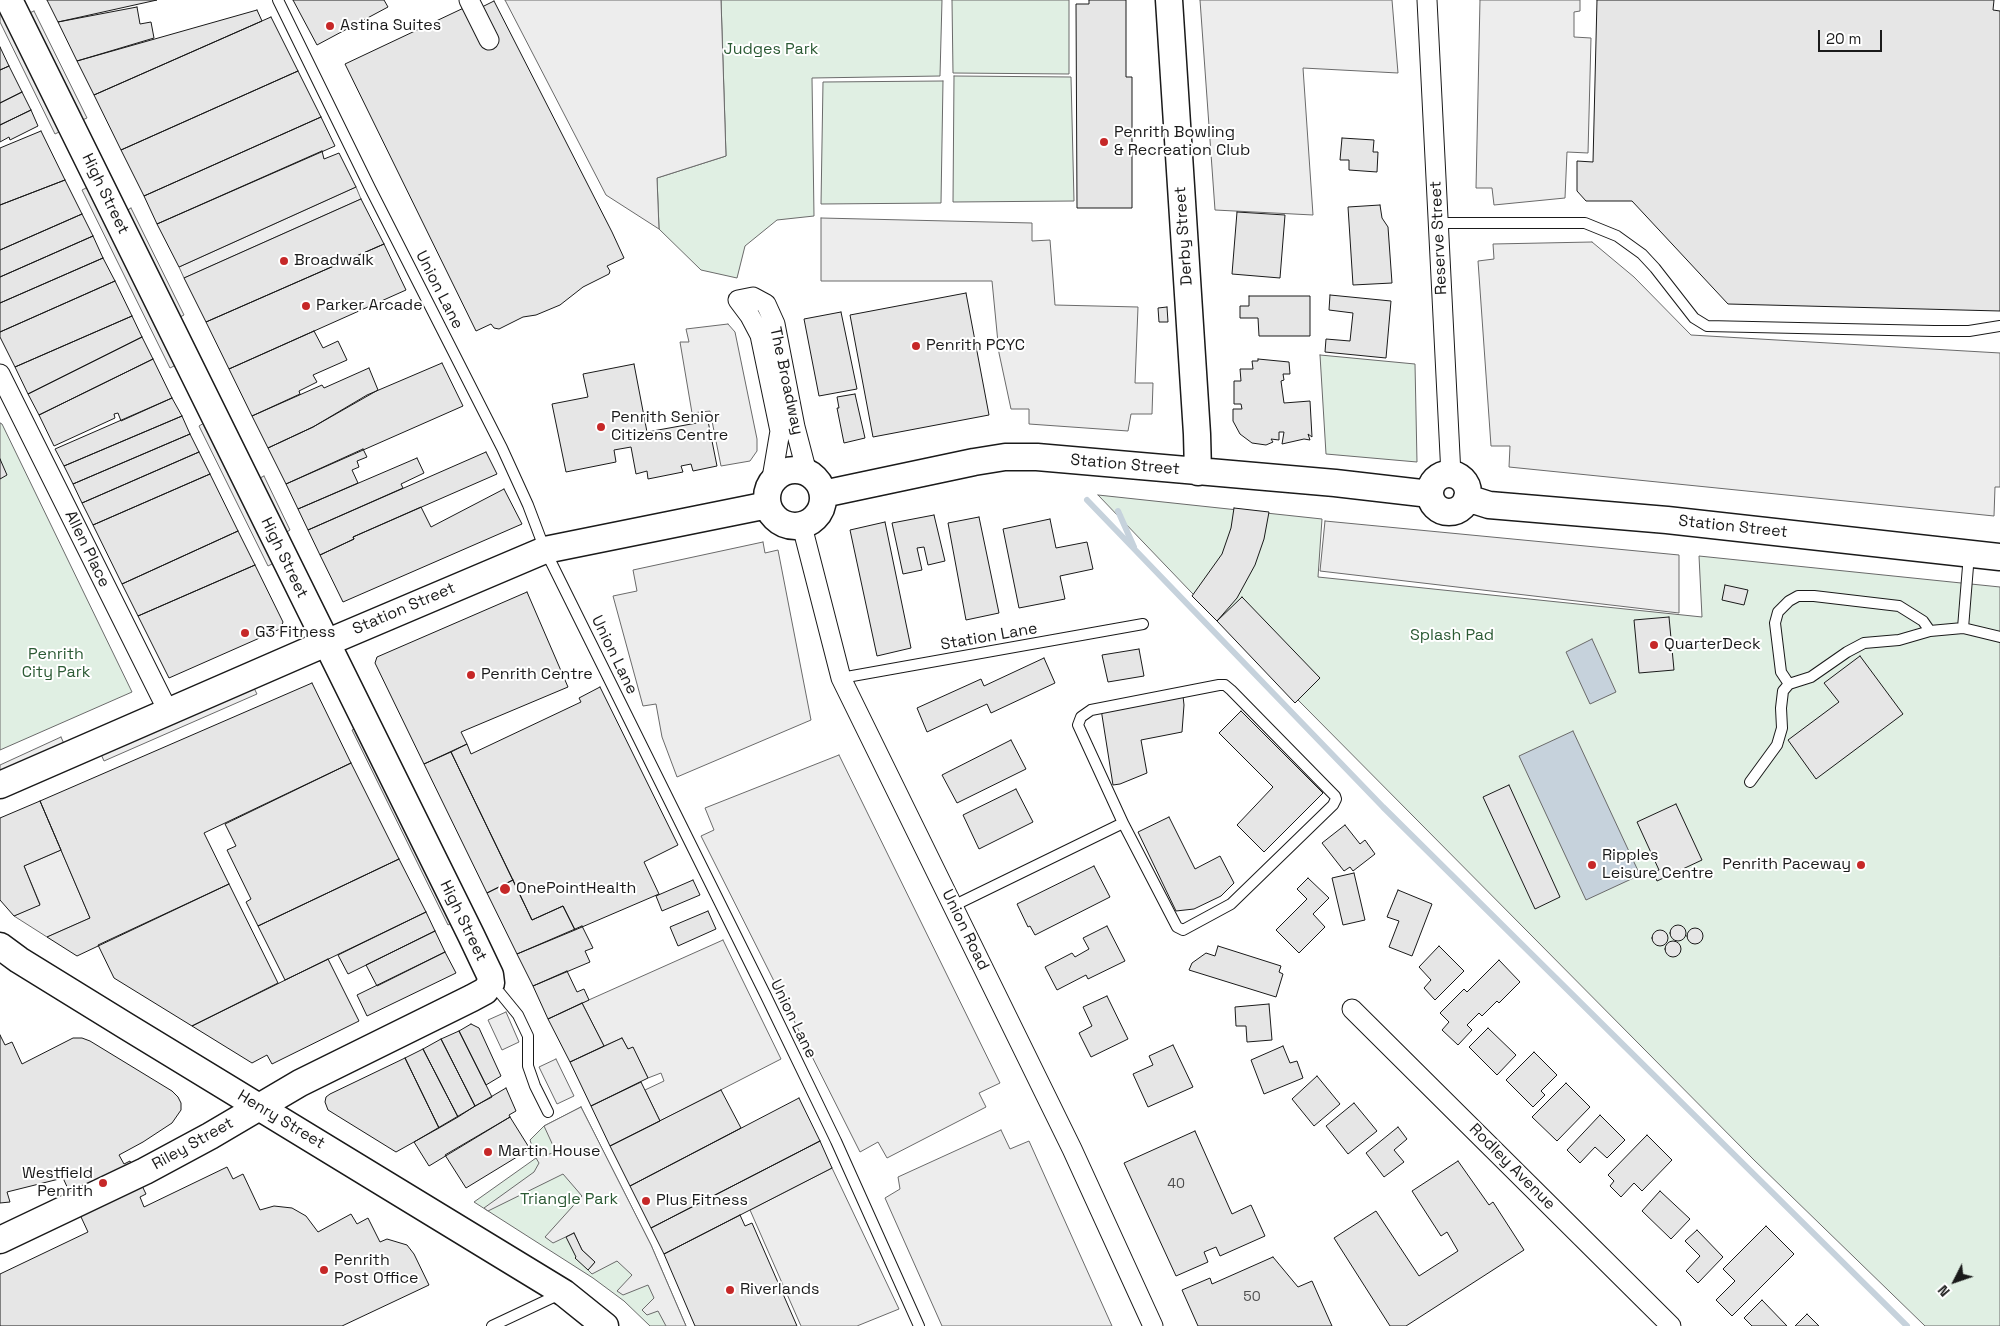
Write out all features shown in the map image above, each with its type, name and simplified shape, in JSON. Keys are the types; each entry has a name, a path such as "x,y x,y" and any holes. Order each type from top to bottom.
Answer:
{"street":[{"name":"High Street","path":"9,0 490,975 491,983 489,987"},
{"path":"469,0 489,40"},
{"name":"Derby Street","path":"1169,0 1198,472"},
{"name":"Reserve Street","path":"1426,0 1451,475"},
{"name":"The Broadway","path":"770,494 780,431 760,336 750,316 738,300 753,297 766,304 775,324 795,427 807,473"},
{"name":"Allen Place","path":"2,383 168,712"},
{"name":"Station Street","path":"823,494 974,462 1005,457 1037,457 1430,494"},
{"path":"791,470 807,473 820,485 823,494 821,510 816,518 802,526 785,525 771,513 770,494 783,473 791,470"},
{"path":"1451,475 1457,476 1465,483 1468,492 1462,507 1454,512 1438,508 1434,505 1430,494 1435,481 1443,476 1451,475"},
{"name":"Station Street","path":"0,785 545,550 770,494"},
{"name":"Station Street","path":"1467,498 1489,505 1667,520 2000,557"},
{"name":"Union Road","path":"802,526 841,678 1072,1149 1153,1326"},
{"name":"Henry Street","path":"0,946 19,960 564,1293"},
{"name":"Riley Street","path":"0,1240 145,1171 300,1083 472,998 489,987"},
{"name":"Rodley Avenue","path":"1352,1009 1671,1326"},
{"path":"564,1293 605,1326"}],"lane":[{"name":"Union Lane","path":"278,0 370,188 502,448 528,505 545,550 766,996 919,1326"},
{"path":"1438,223 1585,223 1617,236 1642,254 1694,318 1707,326 1934,331 1969,330 2000,326"},
{"path":"1963,628 1969,554"},
{"path":"1788,684 1781,672 1775,623 1778,612 1789,601 1798,596 1814,596 1899,606 1918,617 1930,630"},
{"name":"Station Lane","path":"841,678 1143,624"},
{"path":"1750,782 1777,745 1782,728 1783,691 1788,684 1811,677 1847,652 1864,643 1899,640 1930,630 1963,628 2000,637"},
{"path":"1219,685 1225,685 1231,690 1336,799 1333,805 1231,904 1185,930 1177,927 1123,823 1079,728 1079,720 1083,714 1091,710 1219,685"},
{"path":"952,906 1123,823"},
{"path":"489,987 500,993 518,1015 528,1036 528,1066 535,1086 548,1112"},
{"path":"492,1326 564,1293"}],"green space":[{"name":"Judges Park","path":"721,0 942,0 940,76 812,78 814,216 777,220 745,246 737,278 701,270 659,229 657,178 726,156"},
{"path":"952,0 1069,0 1069,74 953,73"},
{"path":"954,76 1071,77 1074,201 953,202"},
{"path":"943,81 941,203 821,204 823,82"},
{"path":"1320,355 1415,364 1417,462 1326,454"},
{"name":"Penrith City Park","path":"0,423 132,692 0,750"},
{"name":"Splash Pad","path":"1098,495 1322,519 1318,577 1702,617 1699,556 2000,587 2000,1326 1925,1326 1754,1160 1191,592"},
{"name":"Triangle Park","path":"581,1107 651,1245 686,1326 650,1326 624,1301 593,1278 474,1202 536,1158 530,1140 544,1126"}],"shaded area":[{"path":"505,0 721,0 726,156 657,178 659,229 606,195"},
{"path":"1200,0 1392,0 1398,73 1303,68 1313,215 1215,210"},
{"path":"1480,0 1580,0 1580,11 1574,12 1574,37 1591,38 1588,153 1567,152 1565,198 1494,205 1492,188 1476,188"},
{"path":"0,7 61,131 55,134 0,22"},
{"path":"34,11 87,118 80,121 27,14"},
{"path":"88,187 176,365 170,368 82,190"},
{"path":"356,187 361,199 184,278 179,267"},
{"path":"131,208 184,315 178,318 126,211"},
{"path":"821,218 1032,223 1032,241 1050,240 1055,305 1138,307 1135,383 1153,383 1152,414 1131,414 1128,431 1029,424 1029,409 1011,409 999,353 992,281 821,281"},
{"path":"1592,242 1634,277 1691,335 2000,353 2000,487 1995,487 1994,516 1509,467 1510,446 1491,446 1478,261 1494,259 1493,244"},
{"path":"728,324 735,332 757,439 757,451 750,461 721,466 710,411 692,413 680,342 689,342 686,329"},
{"path":"204,423 274,563 268,566 199,426"},
{"path":"264,476 290,530 285,533 258,479"},
{"path":"1325,521 1679,555 1679,613 1320,571"},
{"path":"763,542 765,553 778,550 811,720 677,777 662,737 656,704 643,706 613,596 637,591 633,570"},
{"path":"1592,639 1616,692 1590,704 1566,652"},
{"path":"253,686 257,694 104,761 100,752"},
{"path":"360,727 455,921 448,925 352,730"},
{"path":"1573,731 1640,875 1586,900 1519,756"},
{"path":"61,737 65,746 0,775 0,765"},
{"path":"839,755 1000,1083 979,1093 986,1107 887,1158 878,1142 860,1152 701,836 714,830 705,808"},
{"path":"61,850 90,918 47,937 14,916 40,904 24,866"},
{"path":"723,940 781,1059 660,1121 645,1090 664,1081 661,1073 648,1078 633,1048 628,1049 622,1038 604,1046 582,1003"},
{"path":"506,1012 519,1042 502,1050 488,1020"},
{"path":"556,1059 574,1096 557,1104 539,1067"},
{"name":"Triangle Park","path":"581,1107 651,1245 686,1326 666,1326 658,1311 647,1315 642,1310 654,1298 648,1285 623,1295 617,1291 632,1275 617,1261 592,1274 588,1270 595,1262 582,1250 574,1233 553,1243 545,1237 582,1196 563,1174 488,1211 484,1208 534,1172 539,1163 536,1158 556,1152 544,1126"},
{"path":"1001,1130 1010,1149 1029,1141 1112,1326 942,1326 885,1198 900,1189 898,1177"},
{"path":"832,1168 899,1309 857,1326 801,1326 750,1210"}],"building":[{"path":"47,0 157,0 58,22"},
{"name":"Astina Suites","path":"293,0 384,0 388,7 317,45"},
{"name":"Penrith Bowling & Recreation Club","path":"1089,0 1126,0 1126,77 1132,77 1132,208 1077,208 1076,4 1089,4"},
{"path":"1597,0 1994,0 1993,10 2000,11 2000,311 1728,304 1632,201 1586,201 1577,191 1577,161 1593,162"},
{"path":"494,1 624,258 607,266 610,271 609,274 583,287 560,305 536,315 523,317 499,329 494,328 491,324 476,331 345,64 470,5 480,8"},
{"path":"137,7 140,24 151,22 154,38 77,61 58,22"},
{"path":"257,10 262,21 94,95 77,61"},
{"path":"271,17 298,71 121,150 94,95"},
{"path":"0,47 9,66 0,70"},
{"path":"9,66 22,92 0,103 0,70"},
{"path":"298,71 321,117 144,196 121,150"},
{"path":"22,92 31,110 0,125 0,103"},
{"path":"31,110 38,126 10,140 9,137 0,142 0,125"},
{"path":"321,117 335,146 157,224 144,196"},
{"path":"41,131 65,180 0,205 0,148"},
{"path":"1342,138 1374,140 1373,152 1378,152 1377,172 1349,170 1349,160 1340,160"},
{"path":"322,151 324,159 339,153 356,187 179,267 157,224"},
{"path":"65,180 82,214 0,250 0,205"},
{"name":"Broadwalk","path":"361,199 384,244 206,322 184,278"},
{"path":"1380,205 1382,218 1388,227 1392,283 1353,285 1348,207"},
{"path":"1237,212 1285,215 1280,278 1232,274"},
{"path":"82,214 93,236 0,277 0,250"},
{"path":"93,236 103,258 0,303 0,277"},
{"name":"Parker Arcade","path":"384,244 406,290 229,369 206,322"},
{"path":"103,258 115,281 0,332 0,303"},
{"path":"115,281 132,316 15,367 0,337 0,332"},
{"name":"Penrith PCYC","path":"966,293 989,415 873,437 850,315"},
{"path":"1330,295 1391,301 1386,358 1325,352 1326,339 1350,341 1353,313 1329,310"},
{"path":"1249,296 1310,296 1310,336 1259,336 1258,318 1240,318 1240,306 1249,306"},
{"path":"1167,307 1168,322 1159,322 1158,308"},
{"path":"841,312 857,389 819,396 804,319"},
{"path":"132,316 142,337 28,394 15,367"},
{"path":"314,331 323,348 338,341 347,360 313,375 317,382 299,391 300,394 252,416 229,369"},
{"path":"142,337 153,359 39,415 28,394"},
{"path":"153,359 172,398 121,421 118,413 114,414 115,418 54,446 39,415"},
{"path":"1258,359 1289,362 1290,374 1283,374 1284,380 1281,381 1284,403 1310,401 1312,437 1308,434 1310,440 1304,439 1282,444 1284,432 1279,432 1279,440 1271,439 1273,442 1266,445 1252,443 1240,434 1233,421 1233,409 1242,409 1241,404 1234,404 1234,381 1241,381 1240,369 1253,369 1252,361 1258,361"},
{"path":"442,363 463,406 286,484 268,448 313,427 367,395"},
{"name":"Penrith Senior Citizens Centre","path":"634,364 647,432 708,421 717,466 693,471 691,464 681,466 683,472 648,479 647,471 636,474 631,447 614,450 616,462 566,472 552,404 588,397 583,374"},
{"path":"369,368 378,390 313,427 268,448 252,416 322,385 324,388"},
{"path":"855,394 865,438 844,443 837,408 839,408 837,397"},
{"path":"172,398 182,416 64,466 55,449"},
{"path":"182,416 190,434 73,484 64,466"},
{"path":"190,434 199,452 82,503 73,484"},
{"path":"363,449 367,457 357,461 359,467 352,470 358,483 298,509 286,484"},
{"path":"199,452 210,474 93,525 82,503"},
{"path":"486,452 497,474 353,537 354,539 320,555 308,530"},
{"path":"417,458 424,473 401,484 403,488 308,530 298,509"},
{"path":"0,459 7,475 0,479"},
{"path":"210,474 238,531 122,584 93,525"},
{"path":"504,489 522,524 343,602 320,555 354,539 353,537 421,507 431,527"},
{"path":"1234,508 1269,512 1264,539 1255,565 1237,598 1217,621 1192,596 1222,554 1231,528"},
{"path":"934,515 945,561 928,565 924,547 917,548 922,570 903,574 892,523"},
{"path":"979,517 999,613 966,620 948,523"},
{"path":"1050,519 1056,548 1087,542 1093,569 1060,576 1065,599 1019,608 1003,529"},
{"path":"885,522 911,648 877,656 850,530"},
{"path":"238,531 255,565 138,616 122,584"},
{"path":"255,565 283,622 280,629 169,678 138,616"},
{"path":"1725,585 1748,590 1744,605 1722,600"},
{"name":"Penrith Centre","path":"527,592 568,687 461,732 467,744 424,764 375,663 377,657"},
{"path":"1242,597 1320,678 1295,703 1217,621"},
{"name":"QuarterDeck","path":"1669,617 1674,670 1639,673 1634,620"},
{"path":"1139,649 1144,676 1108,682 1102,655"},
{"path":"1860,656 1903,714 1816,779 1788,740 1839,702 1824,683"},
{"path":"1044,658 1055,683 991,713 987,704 927,732 917,708 981,679 984,686"},
{"path":"312,683 351,763 204,833 229,884 77,956 47,937 90,918 40,801"},
{"path":"600,687 678,845 644,862 659,894 575,930 563,906 532,920 451,752 467,744 471,754 581,702 579,698"},
{"path":"1183,696 1182,732 1141,740 1147,773 1113,785 1101,709"},
{"path":"1241,711 1323,793 1264,852 1237,825 1273,787 1219,733"},
{"path":"1011,740 1026,769 957,803 942,775"},
{"path":"451,752 513,880 487,893 424,764"},
{"path":"351,763 399,859 258,926 246,902 251,899 227,850 236,846 225,824"},
{"path":"1509,785 1560,897 1535,909 1483,797"},
{"path":"1016,789 1033,822 979,849 963,815"},
{"path":"40,801 61,850 24,866 40,905 14,916 0,900 0,818"},
{"path":"1676,804 1702,860 1657,881 1653,872 1659,870 1637,822"},
{"path":"1169,817 1195,869 1220,856 1234,883 1221,896 1194,909 1176,911 1138,832"},
{"path":"1345,825 1360,844 1365,840 1375,854 1353,871 1350,867 1344,871 1322,843"},
{"path":"399,859 426,912 285,980 258,926"},
{"path":"1094,866 1110,897 1035,935 1030,926 1028,927 1017,904"},
{"path":"1354,873 1365,920 1343,925 1332,878"},
{"path":"1308,878 1329,898 1313,914 1325,927 1299,953 1276,930 1307,899 1297,889"},
{"path":"513,880 532,920 563,906 575,930 517,954 487,893"},
{"path":"693,880 700,895 662,911 656,896"},
{"path":"229,884 278,983 192,1026 114,978 98,945"},
{"path":"1398,890 1432,904 1412,956 1389,947 1399,921 1387,917"},
{"path":"708,911 716,929 678,946 670,927"},
{"path":"426,912 435,931 348,974 338,955"},
{"path":"1678,925 1686,933 1678,941 1670,933"},
{"path":"582,926 593,948 585,951 590,962 533,986 517,954"},
{"path":"1107,926 1125,961 1088,979 1086,975 1057,990 1045,967 1072,953 1075,957 1089,949 1083,938"},
{"path":"1695,928 1703,936 1695,944 1687,936"},
{"path":"1660,930 1668,938 1660,946 1652,938"},
{"path":"435,931 445,952 377,986 366,965"},
{"path":"1673,941 1681,949 1673,957 1665,949"},
{"path":"1218,946 1281,966 1279,972 1283,974 1276,997 1189,970 1192,963 1206,953 1215,956"},
{"path":"1439,946 1464,971 1435,1000 1424,988 1431,980 1419,967"},
{"path":"445,952 456,973 367,1016 357,995"},
{"path":"328,959 359,1021 272,1064 267,1055 252,1063 192,1026"},
{"path":"1499,960 1520,982 1499,1003 1497,1001 1482,1016 1479,1013 1467,1025 1472,1030 1458,1045 1442,1030 1449,1022 1440,1013 1464,989 1467,992"},
{"path":"567,971 577,992 584,989 589,1000 548,1019 533,986"},
{"path":"1107,996 1128,1039 1091,1057 1079,1033 1092,1026 1083,1007"},
{"path":"582,1003 604,1046 570,1062 548,1019"},
{"path":"1269,1004 1272,1040 1247,1042 1246,1026 1236,1026 1235,1007"},
{"path":"471,1024 479,1028 501,1076 486,1085 459,1031"},
{"path":"1488,1028 1516,1055 1497,1075 1469,1047"},
{"path":"459,1031 492,1097 475,1106 441,1039"},
{"name":"Westfield Penrith","path":"0,1035 5,1045 12,1042 22,1064 73,1038 82,1038 172,1091 178,1097 181,1103 181,1110 172,1123 119,1155 124,1164 130,1161 146,1194 140,1197 144,1207 227,1167 233,1179 243,1174 260,1210 274,1206 292,1208 306,1216 318,1232 351,1214 357,1224 368,1218 380,1242 387,1239 407,1245 414,1254 429,1285 342,1326 0,1326 0,1274 88,1232 63,1178 7,1192 10,1202 0,1203"},
{"path":"622,1038 628,1049 633,1047 648,1078 591,1106 570,1062"},
{"path":"441,1039 475,1106 458,1117 423,1049"},
{"path":"1173,1045 1193,1087 1148,1107 1133,1074 1153,1065 1149,1056"},
{"path":"1283,1046 1290,1063 1297,1061 1303,1078 1264,1094 1251,1060"},
{"path":"423,1049 458,1117 439,1128 405,1058"},
{"path":"1534,1052 1557,1075 1541,1091 1545,1095 1533,1107 1506,1080"},
{"path":"405,1058 439,1128 396,1152 328,1110 325,1102 326,1097 330,1094"},
{"path":"1317,1076 1340,1104 1314,1126 1292,1099"},
{"path":"641,1082 660,1121 610,1146 591,1106"},
{"path":"1566,1083 1590,1107 1557,1141 1532,1117"},
{"path":"506,1088 516,1111 509,1115 510,1117 429,1166 414,1142"},
{"path":"721,1090 741,1128 630,1186 610,1146"},
{"path":"799,1098 820,1141 651,1228 630,1186"},
{"path":"1354,1103 1377,1131 1348,1154 1326,1126"},
{"path":"1600,1115 1625,1140 1607,1158 1595,1147 1580,1163 1567,1150"},
{"name":"Martin House","path":"510,1117 530,1149 466,1188 445,1155"},
{"path":"1398,1127 1407,1139 1394,1150 1404,1162 1384,1177 1366,1153"},
{"path":"1195,1131 1232,1214 1251,1205 1265,1236 1220,1256 1216,1247 1204,1252 1208,1262 1176,1276 1124,1163"},
{"path":"1647,1135 1672,1160 1642,1191 1634,1183 1621,1197 1610,1186 1614,1181 1608,1175"},
{"path":"820,1141 832,1168 664,1254 651,1228"},
{"path":"1458,1161 1489,1205 1493,1202 1524,1250 1406,1326 1390,1326 1334,1238 1376,1211 1419,1276 1458,1251 1447,1232 1441,1236 1412,1191"},
{"path":"1660,1191 1690,1219 1671,1239 1642,1211"},
{"name":"Riverlands","path":"740,1215 745,1226 752,1223 797,1326 695,1326 664,1254"},
{"path":"1766,1226 1794,1254 1732,1316 1716,1300 1735,1281 1723,1269"},
{"path":"1697,1230 1723,1257 1698,1283 1686,1271 1700,1256 1685,1241"},
{"path":"574,1233 582,1250 595,1262 588,1270 575,1258 566,1237"},
{"path":"1273,1257 1298,1287 1312,1281 1332,1326 1198,1326 1182,1290 1210,1278 1212,1284"},
{"path":"1762,1300 1787,1326 1752,1326 1744,1318"},
{"path":"1807,1314 1819,1326 1795,1326"}],"waterway":[{"path":"1087,500 1383,807 1907,1326"},
{"path":"1118,511 1134,547"}],"place":[{"name":"Astina Suites","path":"330,26"},
{"name":"Penrith Bowling & Recreation Club","path":"1104,142"},
{"name":"Broadwalk","path":"284,261"},
{"name":"Parker Arcade","path":"306,306"},
{"name":"Penrith PCYC","path":"916,346"},
{"name":"Penrith Senior Citizens Centre","path":"601,427"},
{"name":"G3 Fitness","path":"245,633"},
{"name":"QuarterDeck","path":"1654,645"},
{"name":"Penrith Centre","path":"471,675"},
{"name":"Ripples Leisure Centre","path":"1592,865"},
{"name":"Penrith Paceway","path":"1861,865"},
{"name":"OnePointHealth","path":"505,889"},
{"name":"Martin House","path":"488,1152"},
{"name":"Westfield Penrith","path":"103,1183"},
{"name":"Plus Fitness","path":"646,1201"},
{"name":"Penrith Post Office","path":"324,1270"},
{"name":"Riverlands","path":"730,1290"}]}
